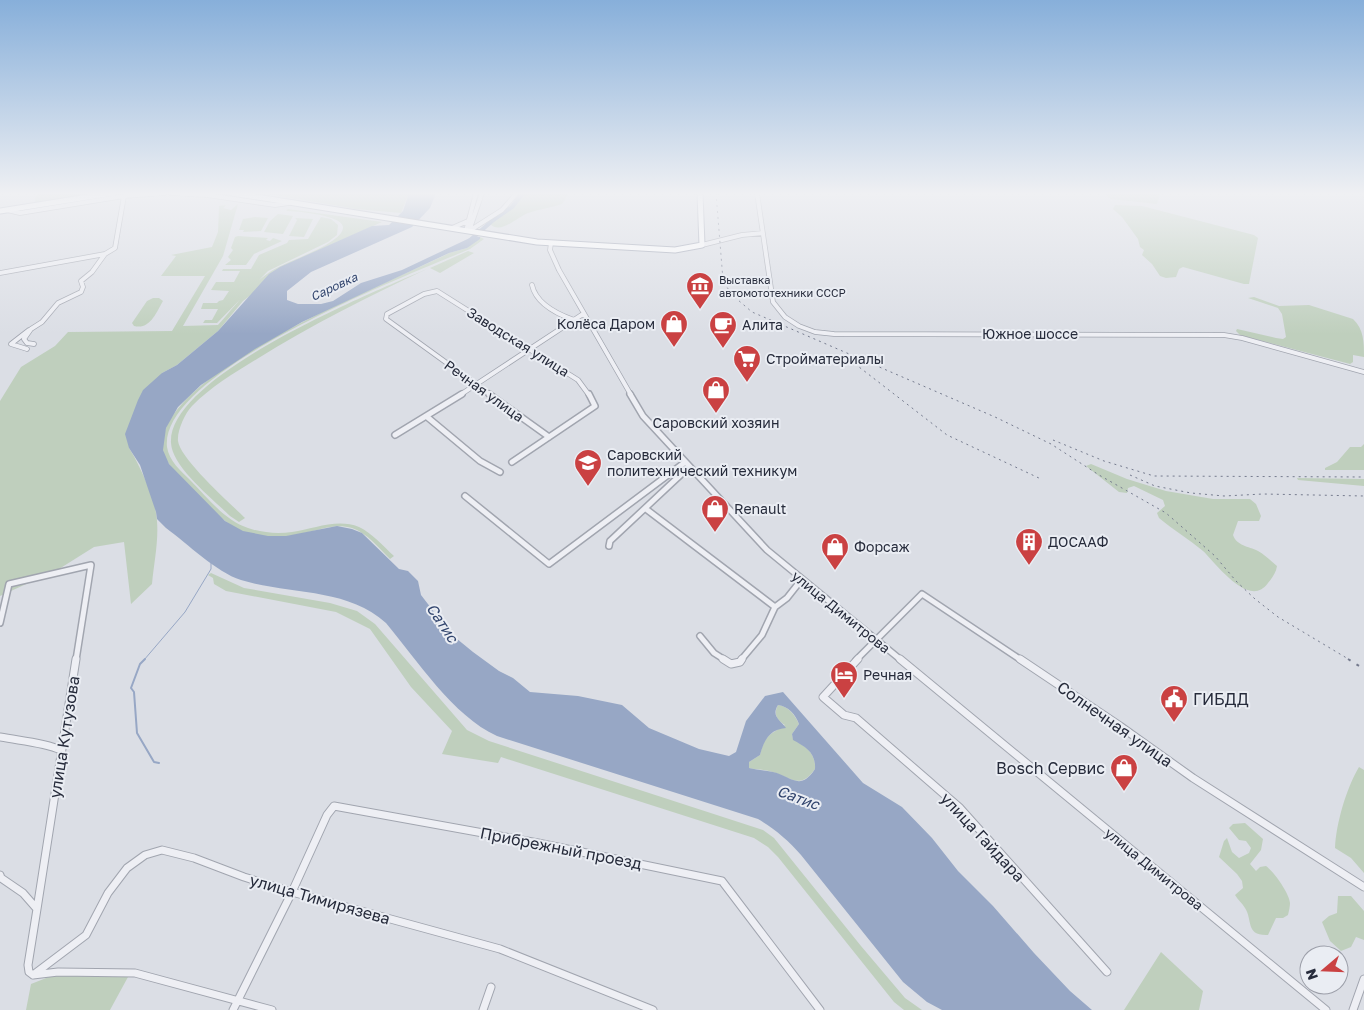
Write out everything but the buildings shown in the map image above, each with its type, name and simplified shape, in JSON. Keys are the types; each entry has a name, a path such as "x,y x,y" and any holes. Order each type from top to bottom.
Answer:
{"main road":[{"path":"529,240 675,250 702,245 702,240"}],"street":[{"path":"0,273 105,254 115,248 116,240"},
{"path":"702,245 721,240"},
{"name":"Южное шоссе","path":"764,240 773,302 779,312 800,329 834,334 1224,335 1242,338 1364,372"},
{"name":"улица Димитрова","path":"550,243 550,250 555,264 643,416 686,465 767,550 1326,1010"},
{"path":"27,349 11,344 42,322 58,303 81,292 83,287 81,281 92,272 105,254"},
{"path":"532,286 532,292 540,300 565,318 574,320"},
{"name":"Заводская улица","path":"385,317 400,306 431,291 437,291 578,380 587,390 595,406 549,436"},
{"path":"395,435 476,385 583,314"},
{"name":"Речная улица","path":"385,317 476,385 549,436"},
{"path":"31,329 24,339 27,343 34,344"},
{"path":"426,416 480,461 500,472"},
{"path":"512,462 549,436"},
{"path":"609,546 610,541 646,509 686,465"},
{"path":"465,496 549,564 686,465"},
{"path":"646,509 775,607"},
{"name":"улица Кутузова","path":"0,623 9,584 91,565 28,965 29,972 33,975"},
{"path":"700,636 714,653 731,664 740,662 762,635 775,607 787,598 802,579"},
{"name":"Солнечная улица","path":"875,640 922,594 1120,726 1193,778 1364,886"},
{"name":"улица Гайдара","path":"875,640 823,697 844,715 860,721 960,808 1107,972"},
{"path":"0,738 29,743 44,743 61,750"},
{"name":"Прибрежный проезд","path":"292,892 327,815 334,806 538,843 716,879 728,886 820,1010"},
{"name":"улица Тимирязева","path":"33,975 86,936 108,893 127,868 136,860 157,850 194,858 244,877 292,892 500,949 653,1010"},
{"path":"0,875 1,878 23,893 37,909"},
{"path":"233,1010 292,892"},
{"path":"33,975 58,972 135,973 272,1010"},
{"path":"1353,1010 1364,980"},
{"path":"483,1010 491,987"}],"green space":[{"path":"215,240 228,240 223,256 183,326 218,325 264,276 333,240 342,240 295,261 243,301 218,331 177,365 162,373 129,448 145,479 155,506 157,540 152,584 131,604 124,542 94,547 59,569 0,596 0,401 21,367 55,346 68,332 172,331 205,276 161,276 176,256 171,255 212,247"},
{"path":"234,240 282,241 254,254 246,265 225,265 231,260 228,257 233,250 231,248"},
{"path":"289,240 330,240 268,271 217,323 203,323 205,320 212,320 218,309 201,309 203,303 217,303 223,300 229,291 211,290 216,282 234,282 240,271 222,271 223,269 251,269 259,255 287,243"},
{"path":"476,240 482,240 470,249 396,280 293,329 244,358 203,388 175,418 167,447 170,457 179,469 231,520 248,528 276,533 334,524 351,525 359,527 377,540 394,556 390,559 363,533 352,528 340,526 283,537 268,537 247,533 229,524 205,503 168,463 163,450 170,421 195,391 233,362 280,334 331,308 449,253 467,248"},
{"path":"1138,240 1258,240 1249,284 1183,267 1179,269 1176,277 1166,278 1160,276 1152,264 1142,255 1144,250 1140,247"},
{"path":"468,251 474,253 440,273 430,268"},
{"path":"427,269 340,311 277,346 223,381 189,409 179,432 178,441 181,449 196,469 245,518 239,522 230,516 194,482 178,462 171,443 179,417 202,391 236,365 277,340 321,316"},
{"path":"1254,297 1279,306 1309,305 1353,319 1361,332 1364,357 1353,355 1353,362 1350,364 1240,335 1236,331 1237,329 1276,338 1283,339 1286,337 1282,314 1278,308 1248,298"},
{"path":"159,298 163,301 152,320 140,327 134,326 132,323 147,301"},
{"path":"1364,444 1364,470 1325,470 1325,468 1337,462 1350,447 1361,447"},
{"path":"1091,464 1127,479 1166,491 1213,499 1250,499 1256,504 1261,516 1259,521 1238,521 1233,535 1240,544 1258,551 1277,566 1274,575 1260,590 1252,591 1242,588 1224,573 1203,551 1159,518 1157,513 1165,506 1163,500 1134,486 1128,488 1127,493 1119,492 1086,466"},
{"path":"1297,478 1364,479 1364,486 1298,480"},
{"path":"211,573 244,588 330,603 357,611 375,624 467,730 489,741 763,830 774,838 905,998 922,1010 904,1010 894,1002 778,857 768,847 754,838 501,757 498,763 442,754 452,731 411,687 370,629 336,612 226,591 214,584 213,578 208,575"},
{"path":"778,705 791,711 795,717 799,724 792,734 793,739 806,748 814,759 815,769 804,780 793,780 769,771 749,768 749,762 760,755 768,737 785,725 777,716"},
{"path":"1359,767 1364,770 1364,873 1351,858 1335,848 1342,807"},
{"path":"1245,823 1263,839 1261,850 1250,864 1256,871 1260,867 1266,866 1284,888 1290,903 1288,915 1283,918 1276,918 1268,935 1261,935 1253,930 1245,908 1235,895 1243,888 1242,881 1219,857 1224,841 1227,838 1232,852 1239,858 1249,853 1251,848 1246,841 1239,840 1229,828 1233,824"},
{"path":"1338,896 1351,896 1364,911 1364,940 1356,937 1349,948 1349,945 1334,945 1330,941 1322,922 1329,916 1337,913"},
{"path":"1161,952 1203,991 1199,1010 1124,1010"},
{"path":"59,973 128,977 110,1010 26,1010 31,984"}],"water":[{"name":"Сатис","path":"340,240 383,240 311,272 287,291 287,300 298,304 321,304 333,301 361,283 402,270 465,240 478,240 467,248 449,253 302,322 255,349 201,385 178,407 166,428 163,450 169,464 225,521 243,531 268,536 286,536 337,526 362,533 399,569 408,571 418,581 421,595 451,634 530,692 578,696 622,705 649,728 699,749 729,756 736,752 746,721 765,696 783,692 863,783 902,807 1034,953 1070,991 1092,1010 942,1010 927,1002 903,982 801,855 781,835 758,819 497,736 465,715 423,670 386,623 370,611 353,603 335,598 241,580 222,571 166,528 157,519 140,465 129,448 125,434 138,400 143,390 162,373 177,365 218,331 269,274 280,267","holes":["778,705 785,707 796,717 799,724 792,734 793,740 806,748 814,759 815,769 805,780 795,781 773,772 749,768 749,762 760,755 769,736 780,729 786,728 775,712"]}],"waterway":[{"path":"144,660 185,612 211,569 211,563"},
{"path":"144,660 140,664 131,688 134,692 137,733 154,762 159,763"}],"railway":[{"path":"720,240 723,280 731,294 752,312 995,417 1051,444 1099,475 1166,513 1215,556 1236,581 1255,599 1278,617 1350,660"},
{"path":"850,360 947,435 1041,479"},
{"path":"1053,440 1104,461 1154,476 1364,477"},
{"path":"1130,475 1155,486 1191,493 1224,496 1263,494 1364,496"},
{"path":"1348,659 1364,669"}],"place":[{"name":"Выставка автомототехники СССР","path":"700,310"},
{"name":"Колёса Даром","path":"674,348"},
{"name":"Алита","path":"723,349"},
{"name":"Стройматериалы","path":"747,383"},
{"name":"Саровский хозяин","path":"716,414"},
{"name":"Саровский политехнический техникум","path":"588,487"},
{"name":"Renault","path":"715,533"},
{"name":"ДОСААФ","path":"1029,566"},
{"name":"Форсаж","path":"835,571"},
{"name":"Речная","path":"844,699"},
{"name":"ГИБДД","path":"1174,723"},
{"name":"Bosch Сервис","path":"1124,792"}],"water label":[{"name":"Саровка","path":"334,287"}]}
